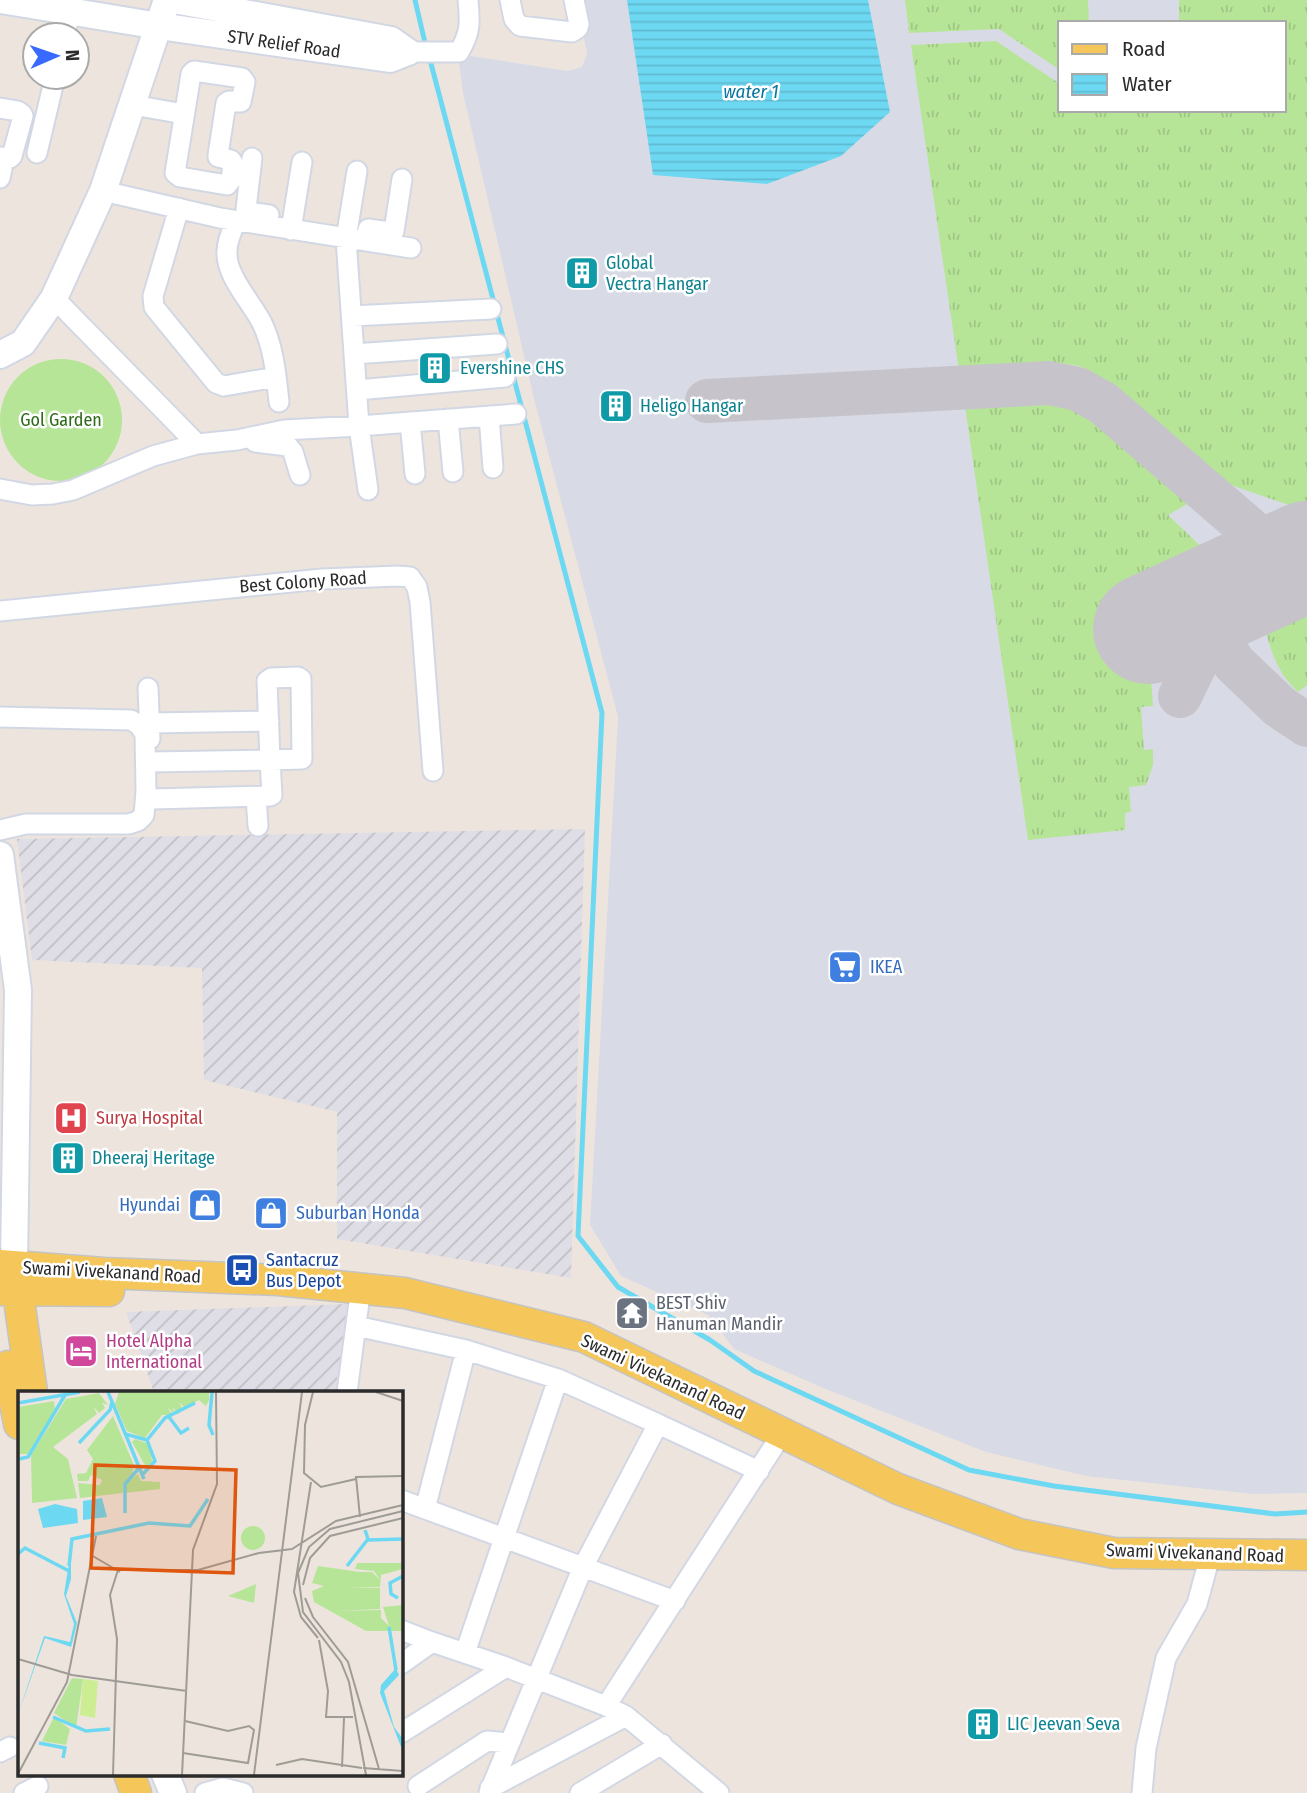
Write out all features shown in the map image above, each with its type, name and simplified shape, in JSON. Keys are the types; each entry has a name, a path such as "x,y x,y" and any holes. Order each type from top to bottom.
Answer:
{"main road":[{"name":"Swami Vivekanand Road","path":"8,1278 175,1285 407,1311 526,1331 584,1337 898,1489 1018,1534 1114,1553 1208,1566 1307,1574"},
{"path":"8,1278 32,1391"},
{"path":"0,1320 18,1419"},
{"name":"Swami Vivekanand Road","path":"526,1331 588,1355 766,1459 1032,1556 1119,1570 1208,1566 1307,1555"},
{"path":"130,1776 136,1793"},
{"path":"142,1776 148,1793"}],"street":[{"name":"STV Relief Road","path":"1,0 61,21"},
{"path":"0,355 23,343 54,298 103,191 167,0"},
{"path":"174,0 316,37"},
{"path":"412,53 459,52 467,38 470,23 468,0"},
{"path":"509,0 514,19 520,26 572,32 579,24 574,0"},
{"name":"STV Relief Road","path":"91,24 316,37 390,59 412,53"},
{"path":"194,71 244,79 241,102 226,103 218,157 233,163 230,183 227,185 176,174 184,114 191,74 194,71"},
{"path":"37,153 57,91"},
{"path":"133,105 184,114"},
{"path":"0,108 18,111 23,116 12,156 0,157"},
{"path":"252,158 246,211 292,224"},
{"path":"292,224 302,162"},
{"path":"0,164 0,178"},
{"path":"357,171 347,232 359,426 368,491"},
{"path":"347,232 393,232 402,179"},
{"path":"103,191 236,220 347,232 411,248"},
{"path":"174,251 183,209"},
{"path":"183,209 153,296 154,307 216,383 224,386 272,374"},
{"path":"236,220 228,244 227,260 230,270 261,322 273,355 272,374 279,402"},
{"path":"54,298 197,444"},
{"path":"352,316 491,309"},
{"path":"354,354 497,344"},
{"path":"357,390 505,377"},
{"path":"0,489 32,495 73,490 153,456 197,444 237,440 284,430 516,414"},
{"path":"489,416 494,468"},
{"path":"448,419 453,472"},
{"path":"410,422 415,474"},
{"path":"237,440 288,446 293,452 300,475"},
{"name":"Best Colony Road","path":"0,611 322,579 410,577 417,587 420,601 433,771"},
{"path":"151,762 271,760 302,759 300,678 269,678 269,721 271,760 272,795 152,799"},
{"path":"0,830 26,833 147,831 152,824 148,688"},
{"path":"0,717 131,720 139,725 145,734 146,791 144,815 129,824 26,824 0,830"},
{"path":"149,723 269,721"},
{"path":"256,797 258,826"},
{"path":"0,855 7,983 8,1278"},
{"path":"0,1066 7,983"},
{"path":"347,1391 359,1306 467,1350 558,1379 658,1424 766,1459 606,1706"},
{"path":"425,1509 467,1350"},
{"path":"465,1653 558,1379"},
{"path":"489,1791 583,1567 658,1424"},
{"path":"402,1500 675,1601"},
{"path":"1142,1793 1146,1748 1166,1658 1197,1604 1208,1566"},
{"path":"402,1630 506,1667 626,1716 719,1793"},
{"path":"402,1663 432,1642"},
{"path":"402,1731 506,1667"},
{"path":"489,1791 626,1716"},
{"path":"418,1786 487,1741 509,1743"},
{"path":"593,1790 662,1744"},
{"path":"115,1776 122,1793"},
{"path":"166,1776 173,1793"},
{"path":"205,1793 223,1788 243,1793"}],"shaded area":[{"path":"577,0 1307,0 1307,1493 1252,1494 1086,1476 986,1452 823,1388 734,1349 708,1315 621,1276 590,1225 618,717 534,399 463,93 458,54 567,71 582,67 587,54"},
{"path":"585,829 571,1278 337,1239 337,1112 204,1080 202,968 32,960 17,839"},
{"path":"348,1304 335,1391 154,1391 126,1312"}],"green space":[{"path":"905,0 1088,0 1089,21 1058,21 1058,69 999,29 909,33"},
{"path":"1179,0 1307,0 1307,506 1289,505 1222,482 1100,378 1079,366 1066,364 959,371 911,45 996,41 1058,83 1058,112 1286,112 1286,21 1179,21"},
{"name":"Gol Garden","path":"61,359 84,364 104,377 117,397 122,420 117,443 104,463 84,476 61,481 38,476 18,463 5,443 0,420 5,397 18,377 38,364"},
{"path":"963,393 1063,393 1097,408 1198,498 1168,515 1212,557 1119,600 1147,661 1153,706 1141,707 1144,750 1153,749 1153,765 1146,785 1129,787 1131,812 1125,813 1125,830 1028,840"},
{"path":"1307,597 1307,685 1298,692 1289,683 1275,658 1268,640 1266,623 1274,611"}],"water":[{"name":"water 1","path":"627,0 868,0 890,112 841,156 767,184 653,175"}],"waterway":[{"path":"415,0 426,47"},
{"path":"429,56 602,713 578,1236 618,1287 710,1340 754,1371 969,1470 1054,1486 1275,1514 1307,1512"}],"taxiway":[{"path":"707,401 1049,383 1078,389 1103,403 1290,564"},
{"path":"1198,606 1234,663 1280,707 1307,725"},
{"path":"1180,696 1198,659 1201,640 1198,606"}],"runway":[{"path":"1148,629 1307,556"}],"place":[{"name":"Global Vectra Hangar","path":"582,273"},
{"name":"Evershine CHS","path":"435,368"},
{"name":"Heligo Hangar","path":"616,406"},
{"name":"IKEA","path":"845,967"},
{"name":"Surya Hospital","path":"71,1118"},
{"name":"Dheeraj Heritage","path":"68,1158"},
{"name":"Hyundai","path":"205,1205"},
{"name":"Suburban Honda","path":"271,1213"},
{"name":"Santacruz Bus Depot","path":"242,1270"},
{"name":"BEST Shiv Hanuman Mandir","path":"632,1313"},
{"name":"Hotel Alpha International","path":"81,1351"},
{"name":"LIC Jeevan Seva","path":"983,1724"}]}
